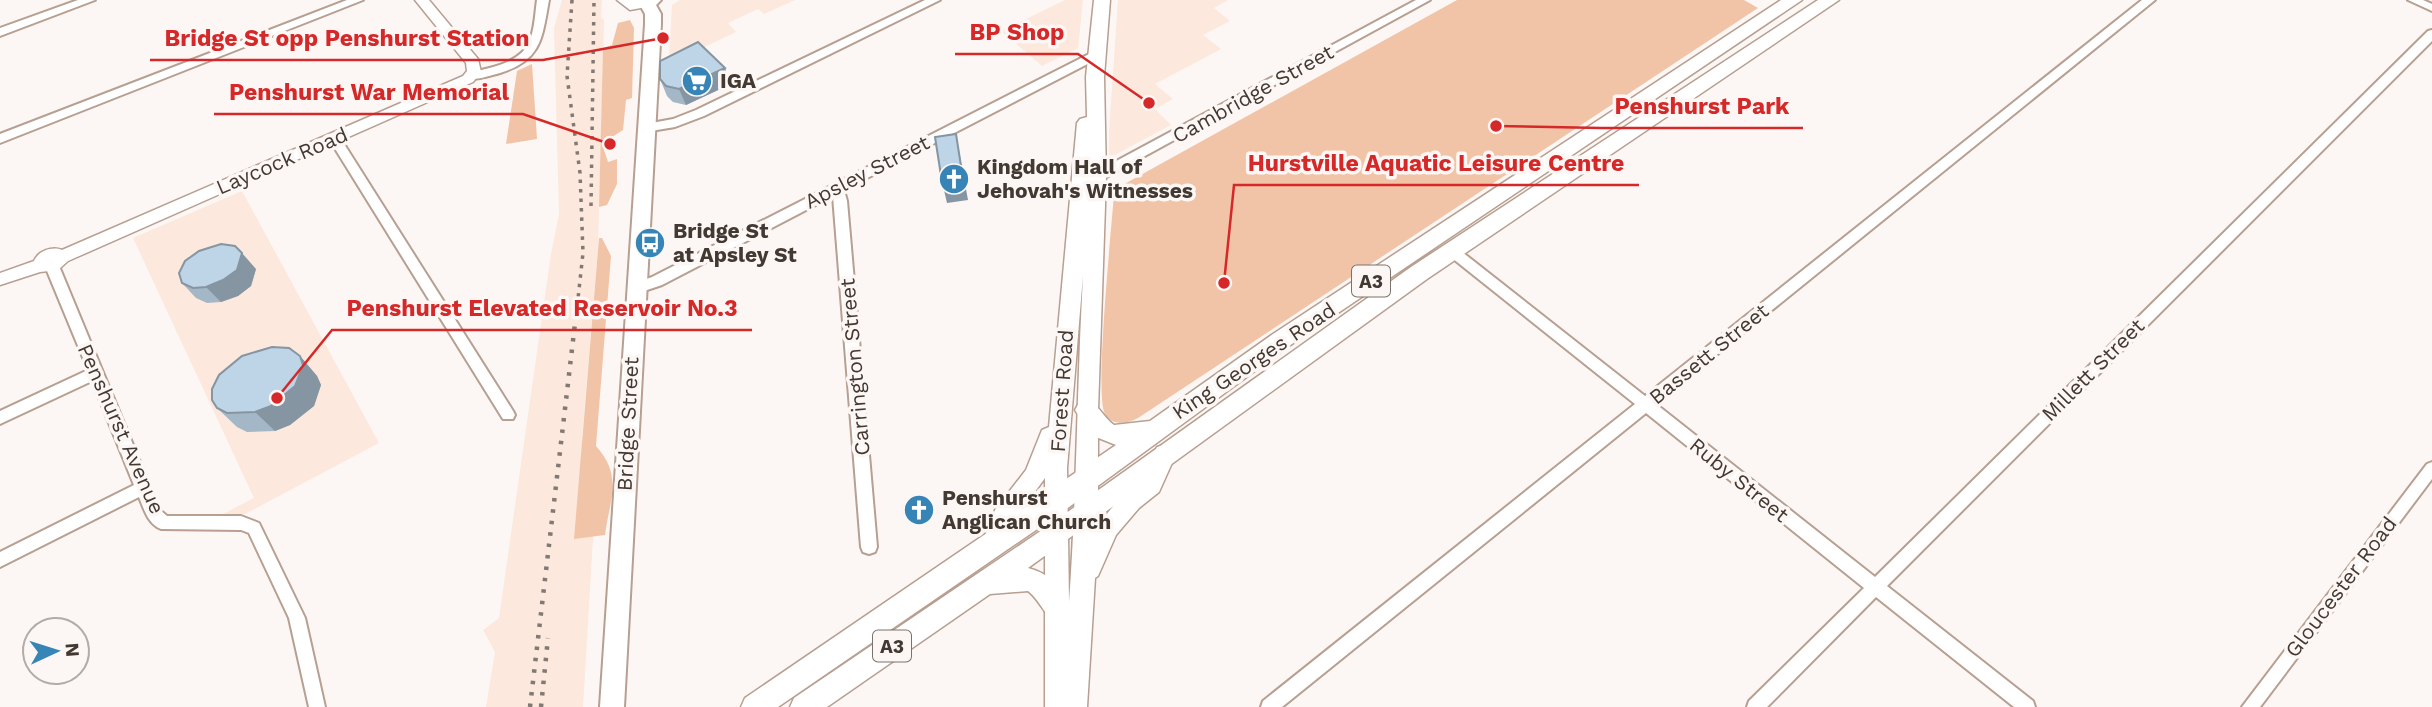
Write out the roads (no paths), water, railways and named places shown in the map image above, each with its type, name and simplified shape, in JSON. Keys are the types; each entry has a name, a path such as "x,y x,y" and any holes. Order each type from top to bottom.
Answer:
{"highway":[{"path":"1783,2 1796,8 1813,0"},
{"name":"King Georges Road","path":"804,707 1057,534 1452,251 1830,0"},
{"name":"King Georges Road","path":"755,707 1056,502 1281,340 1783,2"},
{"path":"1087,410 1100,431 1108,434 1127,435 1153,431"},
{"path":"981,585 1010,579 1038,582 1050,592 1059,611"}],"main road":[{"name":"Forest Road","path":"1074,707 1086,513 1088,178 1084,128 1095,77 1101,0"},
{"name":"Bridge Street","path":"612,707 653,24 650,1"},
{"name":"Forest Road","path":"1058,707 1056,502 1060,404 1088,178"},
{"path":"994,544 1003,517 1035,475 1044,456 1060,404"},
{"path":"1082,594 1097,549 1108,528 1116,516 1151,485 1166,454"}],"street":[{"path":"0,32 89,0"},
{"path":"0,139 357,0"},
{"path":"422,0 473,62 475,69 471,76"},
{"name":"Laycock Road","path":"0,279 51,263 453,87 471,76 500,69 530,50 543,0"},
{"name":"Bridge Street","path":"624,0 630,6 650,1"},
{"path":"645,128 675,122 700,113 934,0"},
{"name":"Cambridge Street","path":"1088,178 1424,0"},
{"name":"Bassett Street","path":"1269,707 2149,0"},
{"path":"2414,0 2432,8"},
{"name":"Millett Street","path":"1755,707 2432,34"},
{"name":"Apsley Street","path":"635,289 657,282 1097,54"},
{"path":"335,139 508,415"},
{"name":"Carrington Street","path":"837,188 841,201 869,547"},
{"name":"Ruby Street","path":"1452,251 2027,707"},
{"name":"Penshurst Avenue","path":"51,263 154,514 161,522 241,523 254,528 297,618 317,707"},
{"path":"0,418 96,373"},
{"name":"Gloucester Road","path":"2250,707 2432,468"},
{"path":"0,560 144,487"}],"railway":[{"path":"572,0 567,76 580,173 583,253 576,317"},
{"path":"591,206 594,0"},
{"path":"530,707 576,315"},
{"path":"541,707 548,638"}],"place":[{"name":"Bridge St opp Penshurst Station","path":"663,38"},
{"name":"IGA","path":"697,81"},
{"name":"BP Shop","path":"1149,103"},
{"name":"Penshurst Park","path":"1496,126"},
{"name":"Penshurst War Memorial","path":"610,144"},
{"name":"Kingdom Hall of Jehovah's Witnesses","path":"954,179"},
{"name":"Bridge St at Apsley St","path":"650,243"},
{"name":"Hurstville Aquatic Leisure Centre","path":"1224,283"},
{"name":"Penshurst Elevated Reservoir No.3","path":"277,398"},
{"name":"Penshurst Anglican Church","path":"919,510"}]}
